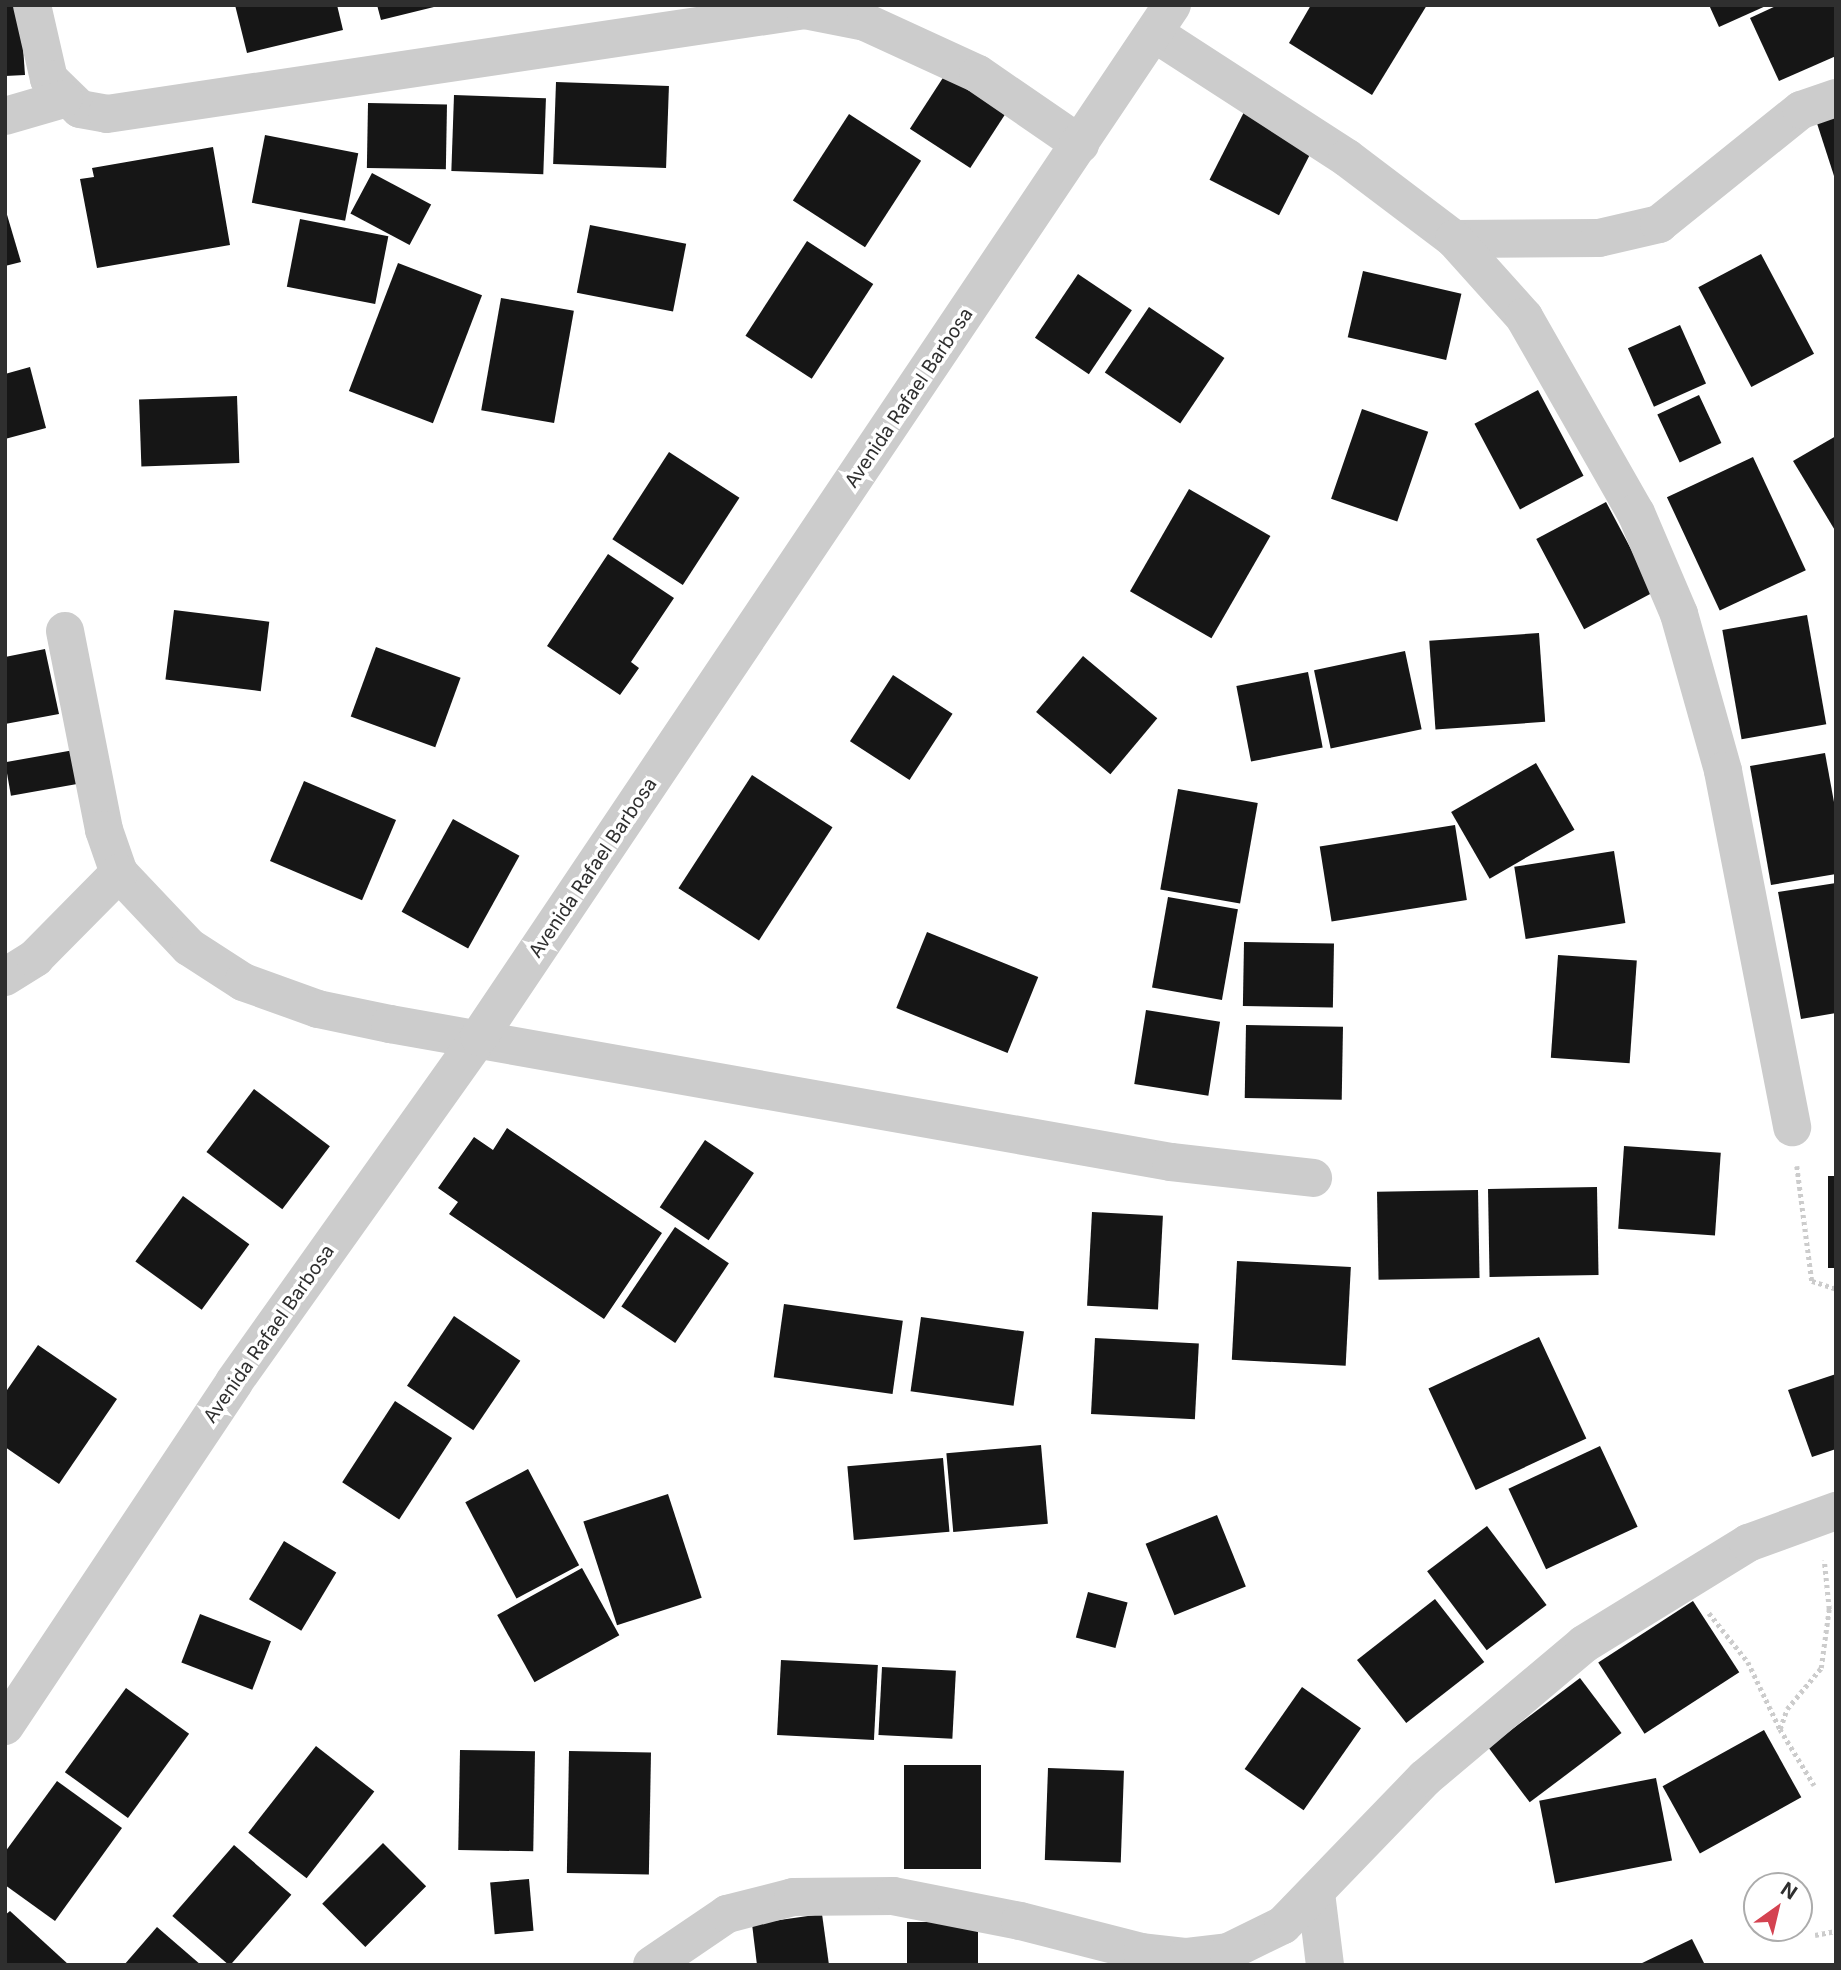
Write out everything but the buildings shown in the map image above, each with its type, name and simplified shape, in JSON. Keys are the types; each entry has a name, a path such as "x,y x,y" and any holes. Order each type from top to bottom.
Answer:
{"street":[{"path":"32,5 49,79 64,99 80,109 107,114 805,10 865,22 978,74 1080,144"},
{"path":"1163,19 1454,239 1524,317 1636,513 1679,614 1723,771 1792,1127"},
{"name":"Avenida Rafael Barbosa","path":"5,1726 234,1382 479,1037 1163,19"},
{"path":"1454,239 1599,239 1659,224 1801,110 1836,98"},
{"path":"5,116 64,99"},
{"path":"65,632 104,830 119,873 189,947 243,982 318,1009 1157,1160 1313,1178"},
{"path":"5,977 35,958 119,873"},
{"path":"652,1965 727,1914 793,1896 893,1896 1020,1921 1142,1952 1185,1957 1228,1952 1283,1925 1425,1778 1584,1644 1683,1580 1748,1543 1836,1511"},
{"path":"1316,1893 1325,1965"}],"path":[{"path":"1792,1127 1812,1281 1836,1289"},
{"path":"1780,1729 1787,1709 1821,1668 1829,1609 1823,1553"},
{"path":"1683,1580 1748,1662 1780,1729 1814,1785"},
{"path":"1815,1935 1836,1931"}]}
